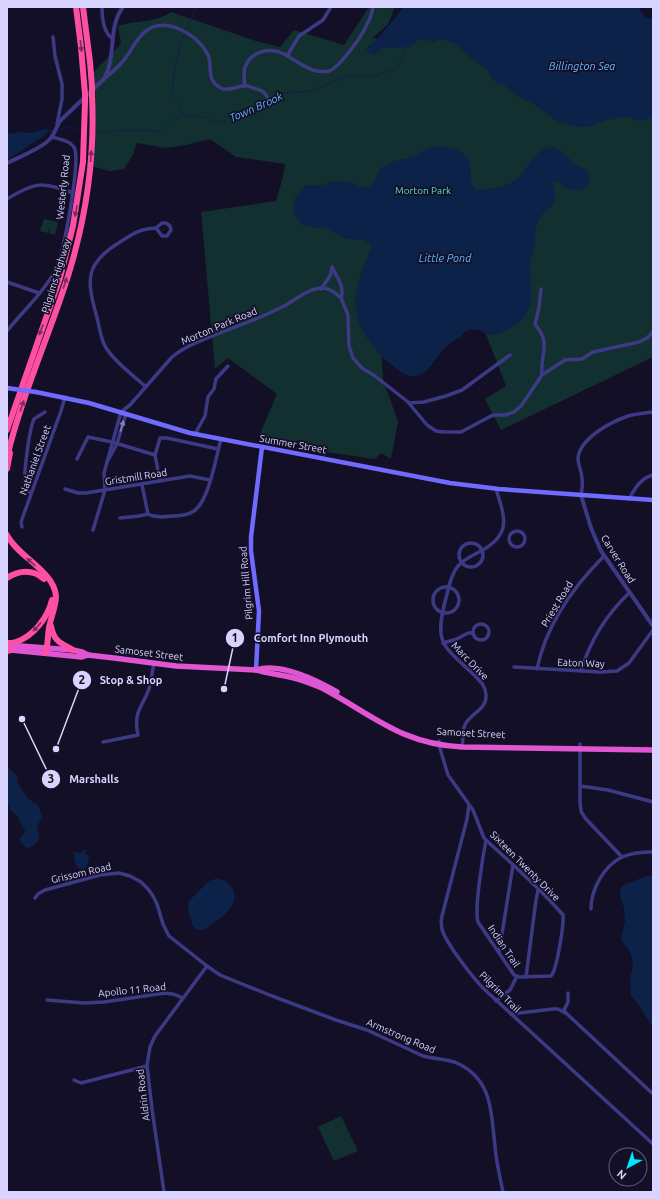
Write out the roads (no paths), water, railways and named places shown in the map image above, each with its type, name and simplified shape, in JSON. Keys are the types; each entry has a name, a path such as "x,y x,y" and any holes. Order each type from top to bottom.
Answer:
{"highway":[{"name":"Pilgrims Highway","path":"7,430 60,278 74,226 83,162 85,102 76,7"},
{"name":"Pilgrims Highway","path":"7,457 17,421 59,303 77,245 88,180 92,132 92,87 83,7"},
{"path":"7,418 18,396"},
{"path":"7,469 17,421"},
{"path":"7,535 16,549 51,582 56,596 46,651"},
{"path":"7,578 12,574 23,572 36,573 47,582 51,590 52,597 48,612 36,629 8,648"},
{"path":"51,619 52,630 55,638 61,644 73,650"},
{"name":"Samoset Street","path":"8,648 46,651 82,657 88,655"},
{"name":"Samoset Street","path":"46,651 73,650 88,655 129,659 154,664 256,670 294,678 315,685 394,731 418,740 462,745 653,746"},
{"name":"Samoset Street","path":"580,746 653,750"}],"main road":[{"name":"Summer Street","path":"7,388 65,397 195,434 450,483 496,489 653,500"},
{"name":"Pilgrim Hill Road","path":"256,670 259,611 251,551 262,447"}],"street":[{"path":"102,7 102,20 105,30 112,39"},
{"path":"104,79 111,65 112,39 116,21 123,7"},
{"path":"287,56 299,36 323,20 331,7"},
{"path":"244,86 245,68 254,55 259,52 273,51 287,56 312,70 323,71 333,69 343,61 367,26 373,7"},
{"path":"56,127 123,60 138,38 149,28 162,26 185,32 201,45 209,56 210,72 216,85 228,90 244,86 261,90 266,93 269,101"},
{"path":"7,163 40,147 53,136 62,99 62,84 54,56 53,37"},
{"name":"Westerly Road","path":"7,332 39,293 56,270 59,263 73,193 75,150 70,143 53,136"},
{"path":"7,199 32,186 40,184 57,186 73,193"},
{"path":"146,387 113,356 104,343 93,302 90,282 93,267 104,253 140,230 156,228 162,223 166,223 170,226 171,230 169,235 164,236 160,234 156,228"},
{"path":"341,298 341,283 332,267 330,276 321,288 331,290 341,298 348,314 349,346 353,358 362,368 375,376 408,403 422,420 432,429 442,432 458,433 493,415 505,415 514,412 522,406 542,375 566,360 582,359 593,352 639,342 647,338 653,332"},
{"path":"7,282 39,293"},
{"name":"Morton Park Road","path":"123,413 166,362 178,352 209,337 271,312 321,288"},
{"path":"541,290 535,324 542,333 545,342 541,366 542,375"},
{"path":"408,403 424,402 462,390 510,355"},
{"path":"195,434 204,418 208,397 214,389 216,379 228,366"},
{"name":"Nathaniel Street","path":"22,527 21,522 65,397"},
{"path":"32,493 24,488 24,478 32,423 35,417 45,412"},
{"path":"581,495 582,479 578,459 580,449 584,442 596,433 621,419 653,412"},
{"path":"93,530 105,490 103,478 106,463 123,413"},
{"path":"106,463 117,444 123,413"},
{"path":"77,460 88,437 112,442 155,455"},
{"path":"160,482 155,455 159,440 162,437 218,449"},
{"path":"120,518 148,514 162,517 184,515 194,511 202,502 210,480 221,439"},
{"path":"629,499 641,480 653,474"},
{"name":"Gristmill Road","path":"65,489 78,493 160,482 190,476 210,480"},
{"path":"142,484 148,514"},
{"path":"496,489 504,518 501,533 509,536"},
{"name":"Carver Road","path":"581,495 593,535 604,556 653,626"},
{"path":"513,531 519,531 524,534 525,542 520,547 513,546 509,541 509,536 513,531"},
{"name":"Marc Drive","path":"462,745 464,726 469,719 484,705 486,694 482,684 450,654 443,643 440,630 443,612 454,571 462,562 493,543 501,533"},
{"path":"474,544 479,546 482,550 483,558 481,563 476,566 468,567 462,562 460,552 464,546 474,544"},
{"name":"Priest Road","path":"537,669 539,657 560,612 580,581 604,556"},
{"path":"449,588 454,590 458,595 458,604 452,612 443,612 435,607 434,597 440,590 449,588"},
{"path":"581,671 598,631 619,602 629,593"},
{"path":"479,624 485,625 489,630 488,636 482,640 476,638 473,633 474,627 479,624"},
{"name":"Eaton Way","path":"514,667 611,672 624,667 632,660 645,639 653,630"},
{"path":"443,643 457,639 468,633 473,633"},
{"path":"103,742 138,734 136,718 149,688 154,664"},
{"name":"Sixteen Twenty Drive","path":"439,743 450,778 473,810 486,840 562,915 557,964 553,974"},
{"path":"580,746 580,806 583,816 622,857"},
{"path":"580,786 604,790 653,802"},
{"name":"Pilgrim Trail","path":"468,804 467,819 443,911 441,926 446,938 481,987 653,1144"},
{"name":"Indian Trail","path":"486,840 479,889 477,919 514,975 526,977 551,976 553,974"},
{"path":"591,909 592,896 599,881 610,866 622,857 638,853 653,852"},
{"path":"499,954 513,865"},
{"name":"Grissom Road","path":"35,898 38,894 45,890 100,875 118,873 130,876 141,882 153,896 169,936 207,966"},
{"path":"526,977 538,890"},
{"name":"Aldrin Road","path":"164,1192 147,1066 148,1052 152,1041 207,966"},
{"name":"Armstrong Road","path":"207,966 227,978 272,996 367,1030 392,1040 423,1056 457,1063 473,1072 489,1098 495,1153 503,1192"},
{"path":"496,1001 510,990 517,976"},
{"name":"Apollo 11 Road","path":"47,1000 104,1002 165,993 183,998"},
{"path":"566,1014 564,1010 568,1002 568,993"},
{"path":"511,1014 559,1009 653,1094"},
{"path":"74,1080 81,1083 147,1066"}],"water":[{"name":"Billington Sea","path":"404,7 638,7 645,17 653,19 653,117 640,121 626,117 607,120 591,126 579,127 557,121 532,103 516,95 504,85 498,84 488,71 466,54 457,44 444,40 437,40 436,42 420,39 410,47 385,48 379,50 375,55 370,54 366,49 379,37"},
{"path":"45,129 48,130 47,134 7,159 7,134 21,132 31,133"},
{"name":"Little Pond","path":"435,147 452,148 466,156 469,160 473,186 476,190 505,186 520,176 534,157 547,147 556,148 569,158 573,164 587,170 590,181 586,188 579,192 579,190 566,189 558,181 553,183 555,195 554,202 551,207 541,216 536,228 534,247 530,262 531,301 527,313 513,327 503,333 491,335 477,330 466,331 447,346 425,372 412,376 404,374 388,362 374,348 363,332 357,317 355,300 356,292 371,250 371,244 364,240 346,239 324,227 316,228 304,225 295,215 295,197 306,185 324,185 333,181 349,182 361,187 369,187 381,169 386,165 414,156 422,151"},
{"path":"7,766 18,777 17,781 25,795 38,805 42,817 37,826 39,836 38,841 35,845 28,848 26,848 19,839 24,834 25,829 17,815 11,811 8,804"},
{"path":"85,849 84,855 87,854 90,859 88,860 87,867 81,870 76,864 73,852 81,853"},
{"path":"646,876 653,876 653,1026 631,996 630,976 633,968 632,958 630,952 621,939 625,921 624,908 620,895 621,887"},
{"path":"220,879 231,886 235,897 234,902 228,911 219,919 204,930 198,930 192,924 188,910 189,901 209,881"}],"waterway":[{"path":"182,112 180,105 172,96 174,72 181,43 197,7"},
{"name":"Town Brook","path":"269,100 283,93 312,91 348,75 371,77 398,68 406,48"},
{"name":"Town Brook","path":"98,133 122,130 164,131 182,113 190,116 205,117 216,123 227,120 236,113 266,101"},
{"name":"Town Brook","path":"58,131 71,126 79,131"},
{"name":"Town Brook","path":"48,130 53,131"}],"place":[{"name":"Comfort Inn Plymouth","path":"224,689"},
{"name":"Marshalls","path":"22,719"},
{"name":"Stop & Shop","path":"56,749"}],"park label":[{"name":"Morton Park","path":"423,190"}]}
